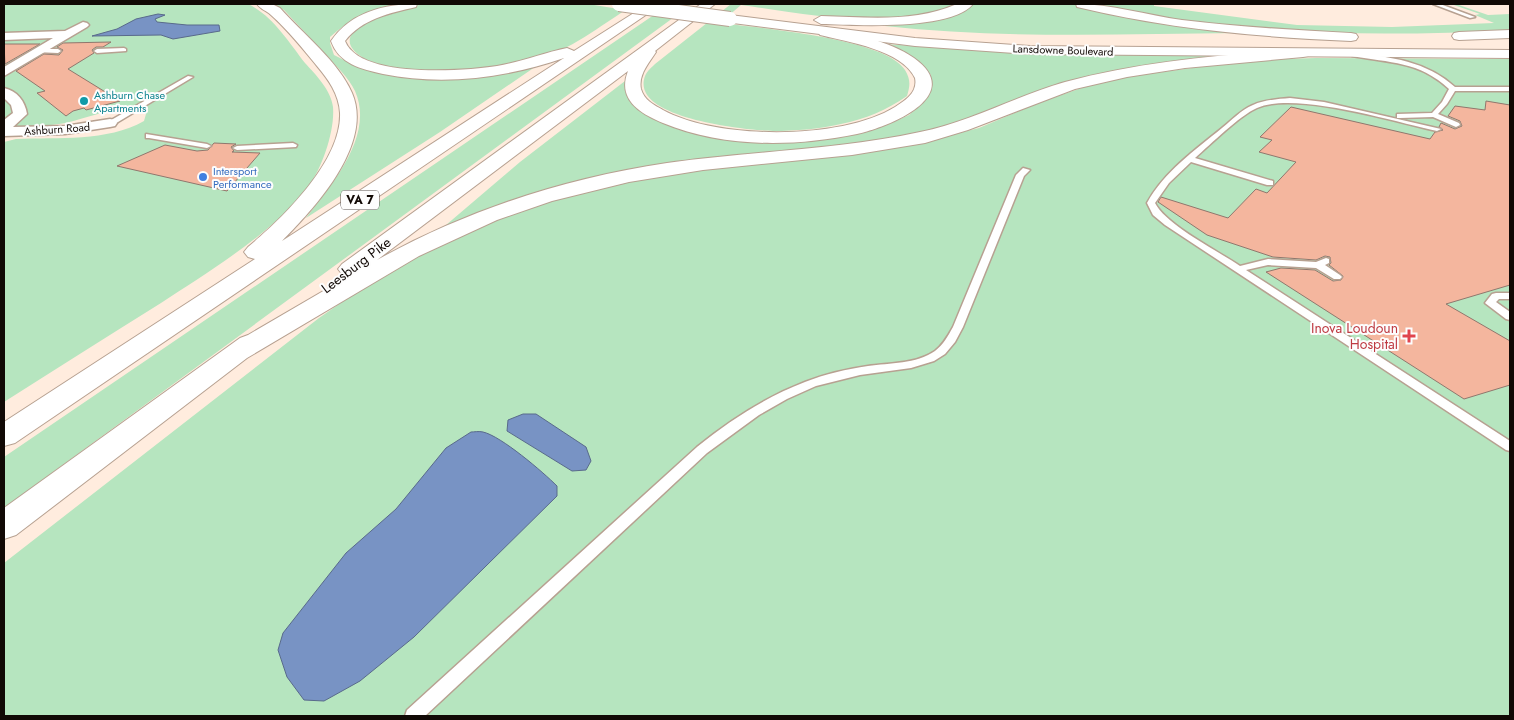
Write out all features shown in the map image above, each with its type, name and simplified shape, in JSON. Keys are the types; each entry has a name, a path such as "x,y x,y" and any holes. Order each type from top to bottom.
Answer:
{"main road":[{"path":"108,366 266,244 292,220 315,193 332,167 348,124 348,106 344,94 335,79 275,11 263,4"},
{"path":"411,4 378,13 350,26 338,41 340,50 349,57 364,64 384,70 431,74 461,74 536,62 574,50 612,33"},
{"name":"Lansdowne Boulevard","path":"619,4 736,15 820,26 915,42 1030,50 1510,54"},
{"name":"VA 7","path":"4,436 656,4"},
{"name":"Lansdowne Boulevard","path":"690,4 736,15"},
{"name":"Leesburg Pike","path":"4,526 709,4"},
{"path":"820,26 917,19 953,11 967,4"},
{"path":"1082,4 1140,17 1216,29 1351,37"},
{"path":"656,42 634,71 632,81 633,92 638,102 650,111 692,128 721,133 782,137 840,132 885,119 902,111 915,101 924,89 924,78 916,67 903,57 878,46 820,26"},
{"name":"Lansdowne Boulevard","path":"820,26 997,36 1369,37"},
{"path":"1450,36 1510,34"},
{"path":"235,354 412,250 498,214 560,192 628,176 687,166 855,149 909,140 967,125 1068,87 1120,74 1217,60 1303,53"}],"street":[{"path":"4,72 84,25"},
{"path":"4,36 67,34"},
{"path":"4,92 18,103 20,114 4,127"},
{"name":"Ashburn Road","path":"4,132 65,130 110,123"}],"lane":[{"path":"1436,4 1472,17"},
{"path":"97,51 124,50"},
{"path":"37,52 58,51"},
{"path":"1337,54 1407,63 1438,75 1453,89 1510,89"},
{"path":"110,123 190,77"},
{"path":"1434,115 1448,99 1453,89"},
{"path":"1437,129 1307,102 1290,100 1271,102 1256,106 1245,112 1189,159 1154,193 1152,203 1154,210 1168,223 1510,447"},
{"path":"1371,114 1406,117 1434,115 1456,125"},
{"path":"149,136 207,146"},
{"path":"237,148 293,145"},
{"path":"1189,159 1270,183"},
{"path":"413,716 680,470 730,427 815,382 859,371 922,361 939,354 953,338 1020,175 1026,170"},
{"path":"1238,269 1268,262 1322,263 1337,277"},
{"path":"1510,296 1496,296 1490,303 1510,317"}],"green space":[{"path":"4,4 248,4 272,22 322,83 332,101 333,117 327,148 314,178 295,203 279,219 240,250 199,278 4,402 4,142 16,139 82,137 114,132 130,128 144,121 146,114 137,110 126,109 52,125 4,126"},
{"path":"274,4 400,4 362,16 345,25 330,37 334,55 362,69 396,75 535,67 440,132 306,218 327,191 347,159 355,142 360,108 355,91 346,77 284,10"},
{"path":"424,4 588,4 619,9 635,4 590,34 555,53 505,66 444,72 404,69 372,62 358,55 352,48 350,39 354,31 364,24 390,13"},
{"path":"670,4 692,4 4,508 4,457"},
{"path":"731,4 956,4 934,13 909,18 880,20 821,16 741,5 720,23 820,36 848,42 893,59 905,70 909,80 907,96 892,106 867,117 824,127 773,131 740,128 694,119 672,112 655,103 645,91 645,76 647,72"},
{"path":"974,4 1077,4 1109,12 1239,33 1017,34 973,33 885,26 885,24 961,11"},
{"path":"1092,4 1154,4 1154,6 1297,25 1392,27 1494,23 1475,15 1480,14 1451,4 1456,4 1488,15 1510,14 1510,31 1405,34 1300,32 1195,23 1143,15"},
{"path":"883,44 1016,52 1217,55 1091,76 953,124 912,134 870,142 656,168 439,231 520,162 625,81 626,92 703,133 857,133 887,125 909,115 924,102 931,86 931,75 909,57"},
{"path":"1316,58 1510,59 1510,716 4,716 4,563 319,318 381,275 464,232 513,212 566,195 673,170 860,154 907,146 979,128 1033,105 1087,86 1126,77 1251,60"}],"water":[{"path":"158,14 165,15 155,19 157,22 187,25 219,25 220,31 173,39 161,35 92,36 117,29 136,19"},
{"path":"523,414 536,414 586,447 591,461 586,470 572,471 507,431 508,420"},
{"path":"471,432 491,435 511,447 557,486 557,496 414,637 360,681 324,701 304,700 287,677 278,650 283,633 346,553 396,509 446,448"}],"building":[{"path":"111,42 103,47 96,47 92,50 94,53 68,69 120,101 86,110 84,108 73,111 66,116 37,93 45,91 16,71 44,54 59,55 63,50 57,47 63,43"},
{"path":"4,44 40,44 5,64"},
{"path":"1486,101 1510,105 1510,285 1446,304 1510,341 1510,385 1464,399 1266,272 1281,268 1315,270 1333,281 1341,280 1343,276 1329,265 1331,263 1330,257 1325,256 1316,260 1273,257 1207,235 1158,202 1161,197 1228,218 1256,189 1267,193 1296,162 1259,152 1272,140 1260,137 1291,107 1430,139 1435,132 1443,130 1439,127 1441,123 1455,129 1462,126 1460,121 1448,116 1455,106 1485,110"},
{"name":"Intersport Performance","path":"214,143 236,144 231,147 234,151 232,152 260,153 227,191 117,166 165,145 197,151 208,150"}],"place":[{"name":"Ashburn Chase Apartments","path":"84,101"},
{"name":"Intersport Performance","path":"203,177"},
{"name":"Inova Loudoun Hospital","path":"1409,336"}]}
